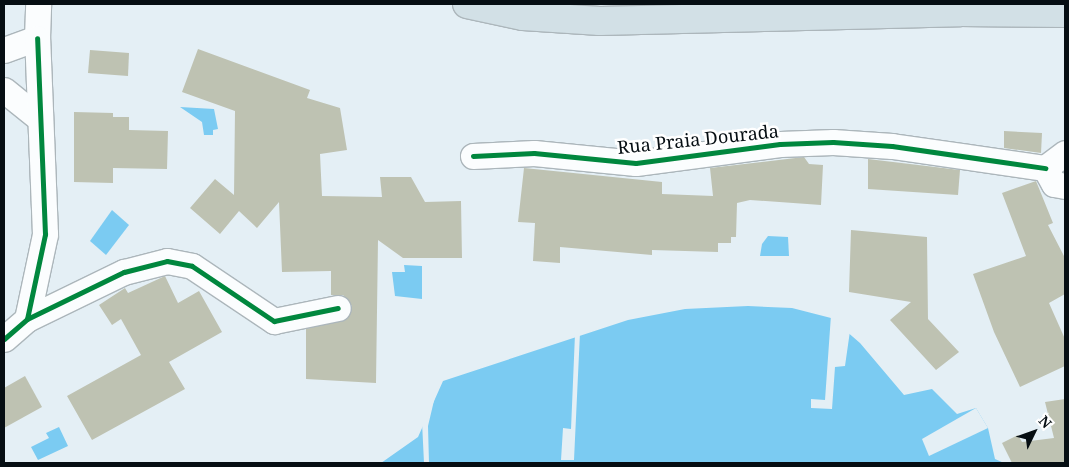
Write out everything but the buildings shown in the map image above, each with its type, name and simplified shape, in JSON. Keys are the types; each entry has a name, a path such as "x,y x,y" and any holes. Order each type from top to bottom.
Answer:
{"highway":[{"path":"467,4 523,16 600,21 959,12 1065,13"}],"street":[{"path":"27,319 45,234 37,38 38,4"},
{"path":"4,50 37,38"},
{"path":"4,90 40,120"},
{"name":"Rua Praia Dourada","path":"473,156 534,153 636,163 780,144 833,142 892,146 1045,168"},
{"path":"1065,153 1045,168 1054,184 1065,186"},
{"path":"4,339 27,319 124,272 167,261 192,266 274,321 338,308"}],"water":[{"path":"180,107 214,109 218,129 213,130 213,135 204,135 202,122"},
{"path":"112,210 129,225 106,255 90,241"},
{"path":"768,236 788,237 789,256 760,256 762,244"},
{"path":"404,265 422,266 422,299 395,296 392,272 405,272"},
{"path":"748,306 792,308 831,318 860,343 904,395 932,389 957,414 976,408 988,428 995,459 1004,463 381,463 418,437 443,381 628,320 685,309"},
{"path":"59,427 68,446 38,460 31,447 49,438 46,433"}],"pier":[{"path":"831,315 850,331 845,366 835,367 832,409 811,408 811,399 825,400"},
{"path":"580,333 574,460 561,460 563,428 571,429 575,334"},
{"path":"437,388 428,426 429,463 424,463 422,422"},
{"path":"976,408 988,428 929,456 922,439"}],"cycle path":[{"path":"4,339 27,319 45,234 37,38"},
{"path":"473,156 534,153 636,163 780,144 833,142 892,146 1045,168"},
{"path":"27,319 124,272 167,261 192,266 274,321 338,308"}]}
